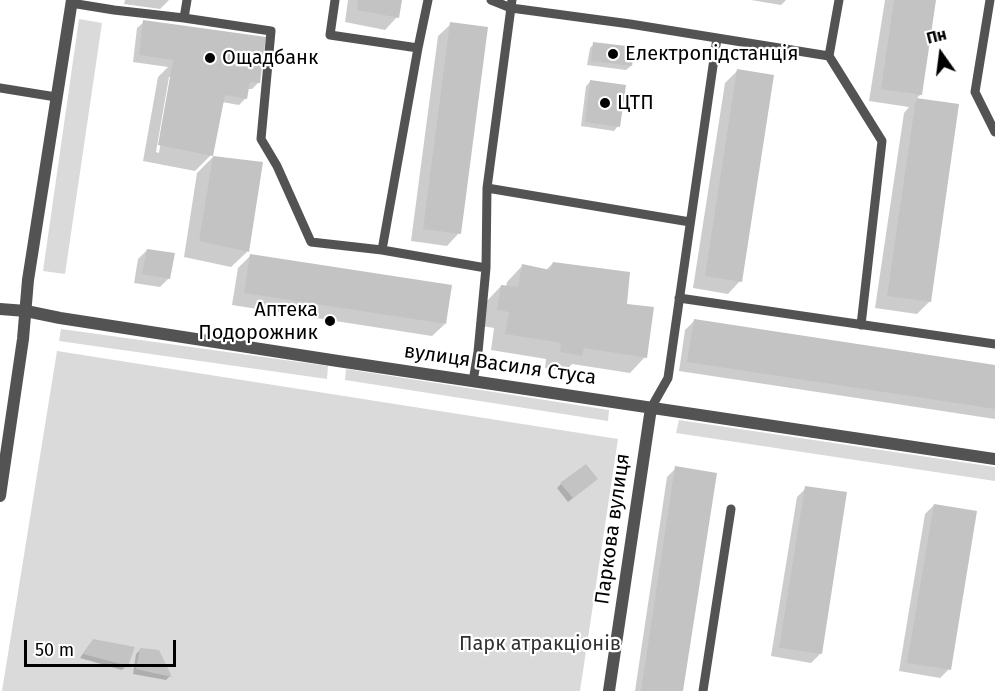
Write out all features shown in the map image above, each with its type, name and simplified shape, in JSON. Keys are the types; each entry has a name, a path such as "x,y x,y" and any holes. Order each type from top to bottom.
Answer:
{"street":[{"path":"0,496 26,311 28,280 72,1"},
{"name":"вулиця Василя Стуса","path":"0,309 26,311 995,459"},
{"name":"Паркова вулиця","path":"609,691 651,408"}],"lane":[{"path":"184,18 187,0"},
{"path":"335,0 330,35 418,48"},
{"path":"382,250 428,0"},
{"path":"491,0 829,56"},
{"path":"839,0 829,56 882,141 861,325"},
{"path":"990,0 975,92 995,132"},
{"path":"72,1 114,10 271,30 261,139 277,166 311,242 382,250 486,268"},
{"path":"473,381 486,268 487,188 512,4"},
{"path":"651,408 668,378 717,38"},
{"path":"0,88 56,97"},
{"path":"487,188 690,222"},
{"path":"679,298 995,345"},
{"path":"703,691 731,509"}],"green space":[{"path":"79,19 102,23 65,274 43,271"},
{"path":"61,329 328,366 327,379 59,341"},
{"name":"Парк атракціонів","path":"57,351 618,439 580,691 2,691"},
{"path":"346,369 609,410 608,421 345,380"},
{"path":"679,420 995,467 995,481 676,433"}],"building":[{"path":"358,0 402,0 399,18 357,10"},
{"path":"894,0 936,0 922,95 881,89"},
{"path":"143,20 266,37 260,83 250,82 247,99 225,95 213,156 158,145 173,60 139,55"},
{"path":"450,22 488,27 461,234 423,229"},
{"name":"Електропідстанція","path":"593,42 635,47 632,66 591,61"},
{"path":"737,69 774,75 742,282 705,276"},
{"name":"ЦТП","path":"590,80 626,85 620,127 585,122"},
{"path":"916,98 959,104 931,302 887,296"},
{"path":"213,156 263,162 249,252 199,241"},
{"path":"147,249 175,253 170,279 142,274"},
{"path":"250,254 452,285 446,324 244,293"},
{"path":"553,262 630,272 627,304 654,307 647,358 584,348 582,356 560,352 561,343 505,334 509,312 497,310 501,285 518,287 522,264 550,270"},
{"path":"694,319 995,365 995,409 687,362"},
{"path":"586,464 598,479 573,498 560,483"},
{"path":"675,466 717,473 683,691 641,691"},
{"path":"805,486 847,492 822,654 779,648"},
{"path":"934,504 977,511 951,670 907,663"},
{"path":"93,639 135,647 128,666 83,654"},
{"path":"140,648 159,650 172,677 136,669"}],"place":[{"name":"Електропідстанція","path":"613,54"},
{"name":"Ощадбанк","path":"210,58"},
{"name":"ЦТП","path":"605,103"},
{"name":"Аптека Подорожник","path":"330,321"}]}
